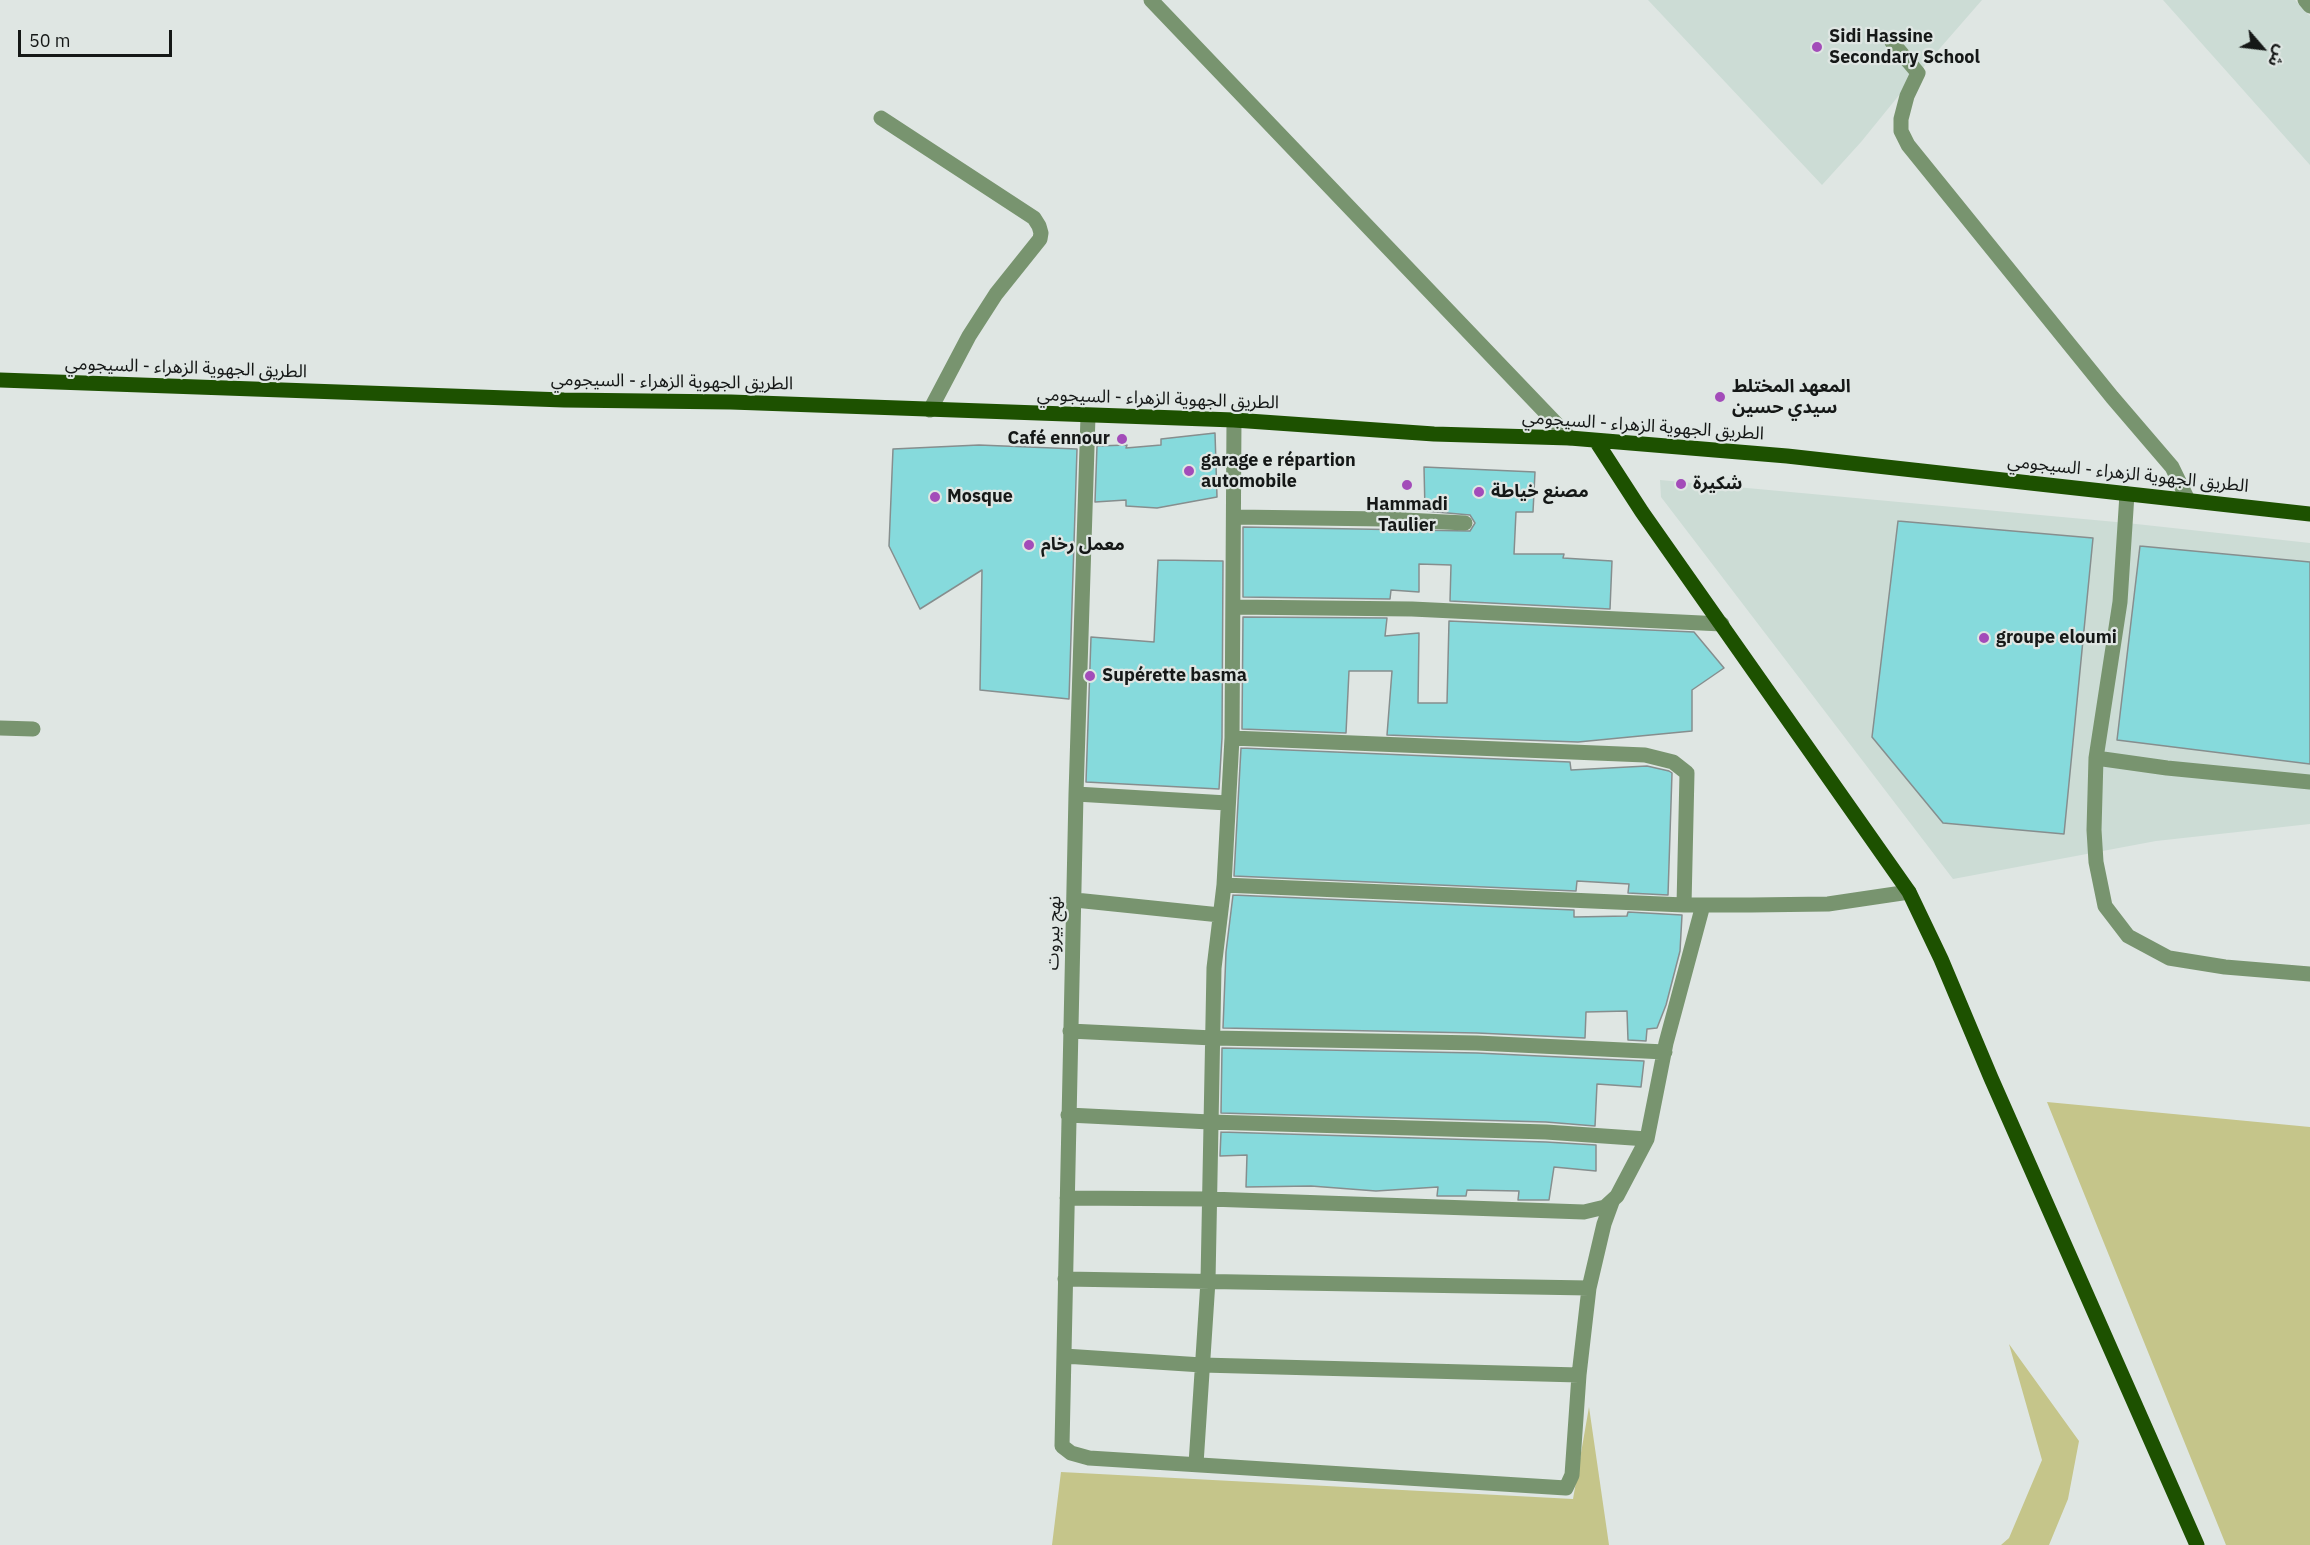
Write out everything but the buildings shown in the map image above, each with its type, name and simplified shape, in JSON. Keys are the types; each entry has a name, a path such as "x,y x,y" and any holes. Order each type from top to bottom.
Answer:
{"main road":[{"name":"الطريق الجهوية الزهراء - السيجومي","path":"0,380 1234,420 1434,434 1570,438 1786,456 2310,514"},
{"path":"1596,441 1642,512 1909,892 1941,959 1991,1078 2197,1545"}],"street":[{"path":"1151,0 1570,438"},
{"path":"2305,0 2310,6"},
{"path":"1892,42 1918,73 1907,96 1901,118 1901,131 1908,145 2112,397 2172,467 2188,501"},
{"path":"881,118 1034,218 1040,225 1040,239 985,311 930,410"},
{"name":"نهج بيروت","path":"1088,416 1070,1031 1062,1446 1065,1450 1089,1458 1196,1464"},
{"path":"1234,420 1232,738 1224,885 1214,968 1208,1281 1196,1464 1566,1488 1572,1475 1579,1375 1589,1288 1604,1224 1612,1202 1647,1139 1665,1052 1703,904"},
{"path":"2127,494 2120,602 2096,758 2094,830 2096,862 2105,906 2128,936 2169,958 2225,967 2310,975"},
{"path":"1235,517 1385,519 1465,523"},
{"path":"1234,607 1412,609 1722,624"},
{"path":"0,728 33,729"},
{"path":"1232,738 1645,755 1672,762 1687,773 1684,904"},
{"path":"2096,758 2167,768 2310,782"},
{"path":"1076,794 1227,803"},
{"path":"1224,885 1684,904 1828,904 1909,892"},
{"path":"1075,900 1220,915"},
{"path":"1070,1031 1213,1038 1465,1042 1665,1052"},
{"path":"1068,1114 1210,1122 1546,1132 1647,1139"},
{"path":"1067,1198 1209,1199 1584,1212 1596,1211 1612,1202"},
{"path":"1065,1279 1589,1288"},
{"path":"1064,1356 1202,1365 1579,1375"}],"shaded area":[{"name":"Sidi Hassine Secondary School","path":"1648,0 1982,0 1822,185"},
{"path":"2163,0 2295,0 2310,16 2310,165"},
{"path":"1660,480 2127,523 2310,543 2310,824 2156,841 1953,879 1661,497"}],"green space":[{"path":"2047,1102 2310,1127 2310,1545 2226,1545"},
{"path":"2009,1344 2079,1441 2068,1499 2049,1545 2001,1545 2009,1538 2042,1460"},
{"path":"1589,1407 1609,1545 1052,1545 1061,1472 1573,1499"}],"place":[{"name":"Sidi Hassine Secondary School","path":"1817,47"},
{"name":"المعهد المختلط سيدي حسين","path":"1720,397"},
{"name":"Café ennour","path":"1122,439"},
{"name":"garage e répartion automobile","path":"1189,471"},
{"name":"شكيرة","path":"1681,484"},
{"name":"Hammadi Taulier","path":"1407,485"},
{"name":"مصنع خياطة","path":"1479,492"},
{"name":"Mosque","path":"935,497"},
{"name":"معمل رخام","path":"1029,545"},
{"name":"groupe eloumi","path":"1984,638"},
{"name":"Supérette basma","path":"1090,676"}]}
